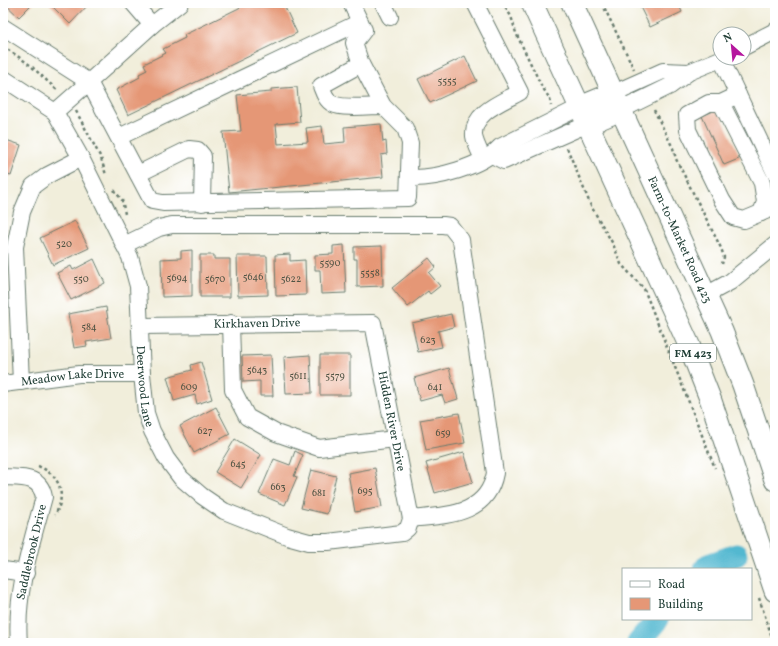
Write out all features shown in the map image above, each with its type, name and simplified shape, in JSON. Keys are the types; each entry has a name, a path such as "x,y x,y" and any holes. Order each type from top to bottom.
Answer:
{"main road":[{"name":"FM 423","path":"532,3 689,345 711,401 766,593"},
{"name":"Farm-to-Market Road 423","path":"572,3 706,295 743,385 775,480"},
{"path":"584,116 617,102"}],"street":[{"path":"133,3 152,25"},
{"path":"55,112 152,25 180,3"},
{"path":"3,27 89,82 152,201 163,204 408,198 410,178 410,144 405,128 383,106 361,64 354,43 364,30 351,3"},
{"path":"475,3 520,92 482,114 475,123 474,137 487,157"},
{"path":"119,137 360,22"},
{"path":"752,43 775,32"},
{"path":"617,102 670,86 689,72 712,62"},
{"path":"361,64 320,86 327,99 332,104 340,106 383,106"},
{"path":"725,66 775,173"},
{"name":"Deerwood Lane","path":"3,78 55,112 81,158 130,257 138,286 142,374 146,413 152,431 166,458 181,478 196,492 224,511 287,536 316,542 328,542 402,533 408,528 411,519"},
{"path":"721,103 762,182 765,202 768,210 744,220 733,217 722,200 688,130 687,115 709,103 721,103 738,95"},
{"path":"410,178 446,173 487,157 504,162 584,116"},
{"path":"138,174 189,148 198,150 203,156 202,202"},
{"path":"21,382 15,247 22,212 33,186 48,175 81,158"},
{"path":"124,245 159,228 172,225 443,224 450,226 461,240 495,473 493,485 486,496 466,511 411,519"},
{"path":"706,295 730,282 775,245"},
{"path":"231,323 233,390 247,417 276,433 319,448 395,439"},
{"name":"Kirkhaven Drive","path":"141,326 231,323 373,323"},
{"name":"Hidden River Drive","path":"373,323 411,519"},
{"name":"Meadow Lake Drive","path":"3,384 79,374 142,374"},
{"name":"Saddlebrook Drive","path":"3,477 32,480 40,485 44,497 20,591 17,620 19,643"},
{"path":"3,570 26,572"}],"path":[{"path":"502,3 511,16 516,33 541,85 550,99 552,112"},
{"path":"602,3 636,73"},
{"path":"653,107 673,148 676,159 721,248 724,257 722,264"},
{"path":"566,145 591,206 613,244 621,264 644,290 717,474"},
{"path":"766,593 774,643"}],"building":[{"path":"4,3 33,3 19,17"},
{"path":"49,3 90,3 70,24"},
{"path":"239,3 283,3 297,33 128,115 116,90 140,77 139,74 147,70 144,64 166,53 163,49 185,38 184,35 241,7"},
{"path":"638,3 678,3 682,12 650,27"},
{"path":"465,56 477,81 430,103 418,79"},
{"path":"297,87 300,122 276,124 278,144 308,142 306,128 322,126 324,144 345,142 344,127 381,124 383,142 386,141 387,154 381,155 383,177 229,192 223,132 241,131 237,95 271,92 271,89"},
{"path":"718,109 741,158 724,165 702,116"},
{"path":"3,139 21,145 11,176 3,173"},
{"path":"75,221 89,248 53,265 40,238"},
{"path":"344,245 346,293 321,294 320,270 315,270 315,255 333,254 333,246"},
{"path":"382,246 383,286 357,287 357,259 354,259 354,247"},
{"path":"192,250 192,296 162,297 161,259 181,258 181,251"},
{"path":"290,254 290,261 305,260 306,295 276,296 275,255"},
{"path":"200,255 214,255 214,259 230,259 230,297 200,297"},
{"path":"237,256 267,256 268,295 238,296"},
{"path":"429,258 436,267 429,273 440,286 430,294 428,291 408,307 392,288"},
{"path":"94,259 105,283 71,300 57,273 71,266 73,270"},
{"path":"106,307 111,338 86,342 87,346 74,348 68,314"},
{"path":"451,314 454,327 438,331 442,347 418,352 412,323"},
{"path":"271,355 273,396 260,396 260,381 243,382 242,356"},
{"path":"310,355 312,393 286,394 284,357"},
{"path":"320,355 350,355 350,395 320,395"},
{"path":"201,362 212,399 197,404 195,395 174,401 167,377 192,370 191,365"},
{"path":"449,368 458,399 445,403 442,395 420,401 414,378"},
{"path":"216,407 230,434 194,453 180,426"},
{"path":"459,413 465,443 426,450 420,420"},
{"path":"235,439 261,455 241,488 215,472"},
{"path":"295,451 303,455 294,476 297,477 285,505 259,494 274,459 290,465"},
{"path":"464,452 473,482 435,493 426,463"},
{"path":"375,468 382,507 355,512 348,473"},
{"path":"311,470 336,476 327,514 301,508"}],"waterway":[{"path":"706,568 708,565 736,555"},
{"path":"638,643 657,620"}]}
